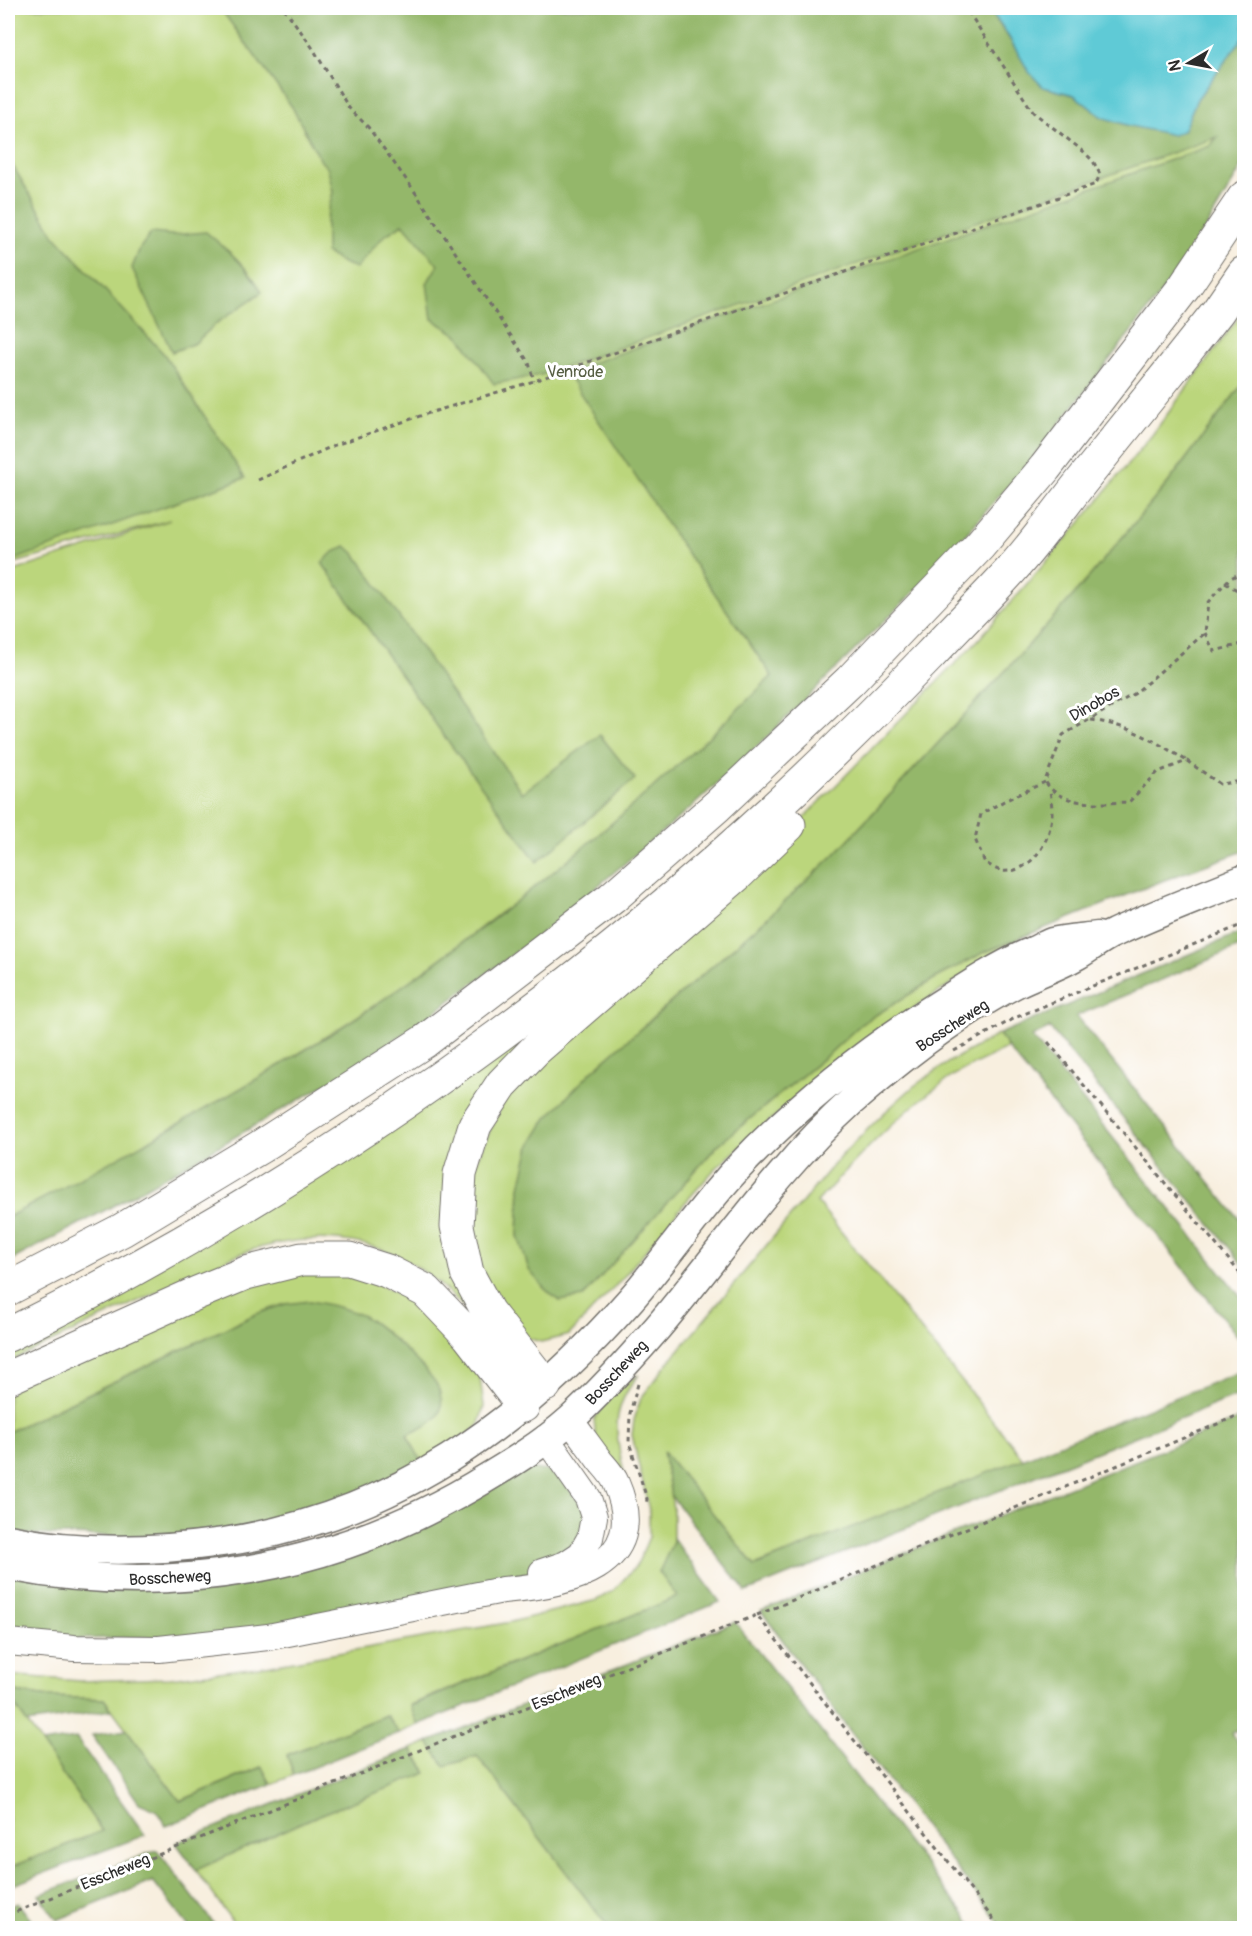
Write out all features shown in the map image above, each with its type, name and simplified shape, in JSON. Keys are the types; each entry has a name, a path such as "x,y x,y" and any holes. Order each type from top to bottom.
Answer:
{"highway":[{"path":"8,1289 122,1230 269,1142 425,1041 612,898 717,806 850,681 979,546 1045,468 1185,286 1245,198"},
{"path":"8,1335 142,1266 283,1183 454,1070 643,924 752,830 868,720 1013,568 1218,311 1245,273"},
{"path":"534,1395 466,1273 457,1226 460,1174 475,1125 502,1084 535,1050 737,875 827,788 868,720"},
{"path":"8,1378 246,1273 302,1259 350,1259 387,1271 426,1292 468,1335 534,1395"}],"main road":[{"name":"Bosscheweg","path":"8,1566 38,1572 107,1579 176,1578 227,1574 315,1556 390,1528 447,1501 504,1468 570,1420 658,1327 756,1204 810,1143 903,1057 1014,985 1075,957 1109,934 1245,879"},
{"name":"Bosscheweg","path":"8,1539 40,1546 108,1551 172,1549 258,1537 328,1518 383,1495 431,1471 484,1437 534,1395 587,1345 631,1298 733,1173 778,1127 827,1084 874,1047 1005,963 1052,942 1109,934"},
{"path":"534,1395 570,1420"},
{"path":"534,1395 546,1438"}],"street":[{"path":"8,1642 74,1648 159,1649 268,1637 503,1590 534,1588 583,1575 608,1560 624,1536 624,1505 616,1481 570,1420"},
{"path":"503,1590 531,1576 566,1564 581,1554 590,1539 594,1517 588,1498 546,1438"}],"path":[{"path":"284,8 312,47 350,108 368,127 413,189 529,363 534,381"},
{"path":"258,480 335,445 534,381 1096,184 1100,174 1093,161 1034,112 966,8"},
{"path":"1245,571 1229,579 1208,602 1205,633 1214,651 1239,645 1245,640"},
{"path":"1225,583 1245,594"},
{"name":"Dinobos","path":"1045,781 1063,735 1134,694 1205,633"},
{"path":"1090,719 1115,723 1144,734 1220,783 1245,781"},
{"path":"1050,790 1082,804 1129,802 1158,772 1187,761"},
{"path":"1045,781 1050,790 1052,815 1046,841 1034,859 1021,869 1001,871 985,863 975,839 981,814 1045,781"},
{"name":"Bosscheweg","path":"949,1054 1017,1017 1245,924"},
{"path":"1048,1042 1245,1278"},
{"name":"Bosscheweg","path":"630,1442 630,1413 638,1384"},
{"name":"Esscheweg","path":"8,1915 757,1615 1245,1413"},
{"path":"757,1615 1000,1929"}],"green space":[{"name":"Venrode","path":"8,8 1244,8 1244,134 931,536 515,923 505,909 397,990 336,1031 150,1141 8,1217 8,573 170,520 8,565"},
{"path":"220,8 988,8 1043,87 1074,95 1102,117 1130,126 1183,131 1197,99 1244,36 1244,163 1200,238 1158,297 1033,458 921,585 767,737 695,804 547,929 417,1025 335,1079 204,1155 8,1262 8,1217 233,1093 384,999 486,925 585,846 681,763 772,676 566,372 1210,146 1217,137 545,374 494,384 459,336 432,319 427,283 438,265 403,224 384,236 356,268 326,253 326,219 333,192 328,169 321,161 292,107"},
{"path":"8,158 55,236 164,354 245,478 8,562"},
{"path":"206,232 244,267 262,292 217,323 195,343 172,352 132,268 140,248 151,233 172,235"},
{"path":"1244,310 1244,382 1168,483 1079,589 834,855 765,920 591,1072 520,1187 518,1236 544,1288 559,1301 682,1186 718,1145 831,1052 861,1024 939,976 985,952 1019,939 904,1015 799,1095 714,1170 622,1279 569,1335 541,1342 528,1338 504,1314 475,1257 471,1173 506,1095 805,817 978,640 1079,524 1152,435"},
{"path":"1244,382 1244,851 1162,881 985,952 939,976 861,1024 831,1052 718,1145 583,1297 559,1301 529,1270 518,1236 520,1187 530,1146 547,1118 591,1072 765,920 834,855 1079,589 1168,483"},
{"path":"346,546 356,555 522,793 600,735 635,779 537,862 442,733 322,563 332,553"},
{"path":"1244,931 1244,945 1076,1016 1244,1225 1244,1266 1050,1028 1032,1037 1244,1301 1244,1344 999,1034"},
{"path":"593,983 465,1126 480,1322 433,1279 401,1258 361,1244 318,1239 276,1244 234,1256 8,1362 8,1352 39,1337"},
{"path":"999,1034 1008,1048 961,1071 929,1093 879,1137 817,1202 1024,1460 755,1566 664,1453 673,1508 673,1542 660,1572 678,1597 410,1705 418,1725 399,1733 386,1715 287,1755 294,1775 271,1784 261,1767 180,1801 104,1699 49,1697 8,1691 8,1675 80,1681 170,1678 266,1666 511,1622 597,1600 614,1590 637,1565 649,1537 649,1510 632,1435 641,1398 841,1156 914,1086 949,1062"},
{"path":"341,1265 414,1302 457,1344 479,1372 484,1406 478,1427 423,1464 407,1435 433,1421 436,1385 383,1330 256,1314 8,1432 8,1382 235,1278"},
{"path":"310,1301 344,1309 371,1321 414,1358 437,1385 441,1402 438,1416 426,1426 407,1435 423,1464 368,1491 207,1538 8,1534 8,1432 256,1314 285,1304"},
{"path":"1244,1370 1244,1393 746,1592 671,1496 663,1451 755,1566"},
{"path":"639,1375 623,1399 617,1421 618,1445 624,1473 596,1442 594,1419 618,1387"},
{"path":"1244,1417 1244,1728 1232,1733 1244,1750 1244,1928 1003,1928 850,1731 761,1611"},
{"path":"529,1468 548,1471 563,1482 587,1510 588,1534 536,1572 496,1584 218,1635 76,1639 8,1630 8,1572 232,1581"},
{"path":"673,1538 720,1602 418,1725 410,1706 677,1597 659,1572"},
{"path":"735,1622 975,1928 609,1928 477,1756 445,1766 428,1742"},
{"path":"8,1691 49,1697 104,1699 112,1710 27,1723 8,1695"},
{"path":"8,1695 102,1831 8,1868"},
{"path":"386,1715 399,1733 294,1775 287,1755"},
{"path":"127,1730 180,1801 262,1767 271,1784 166,1826 156,1810 139,1803 92,1735"},
{"path":"76,1738 145,1835 8,1887 8,1868 102,1831 41,1743"},
{"path":"428,1742 445,1766 477,1756 609,1928 237,1928 196,1870 312,1818 427,1772 411,1749"},
{"path":"411,1749 427,1773 312,1818 196,1870 176,1843"},
{"path":"157,1850 217,1928 190,1928 153,1881 57,1920 39,1895"},
{"path":"18,1903 37,1928 8,1928 8,1907"}],"water":[{"path":"988,8 1244,8 1244,36 1197,99 1183,131 1173,135 1130,126 1102,117 1074,95 1043,87 1029,72 1004,29"}]}
